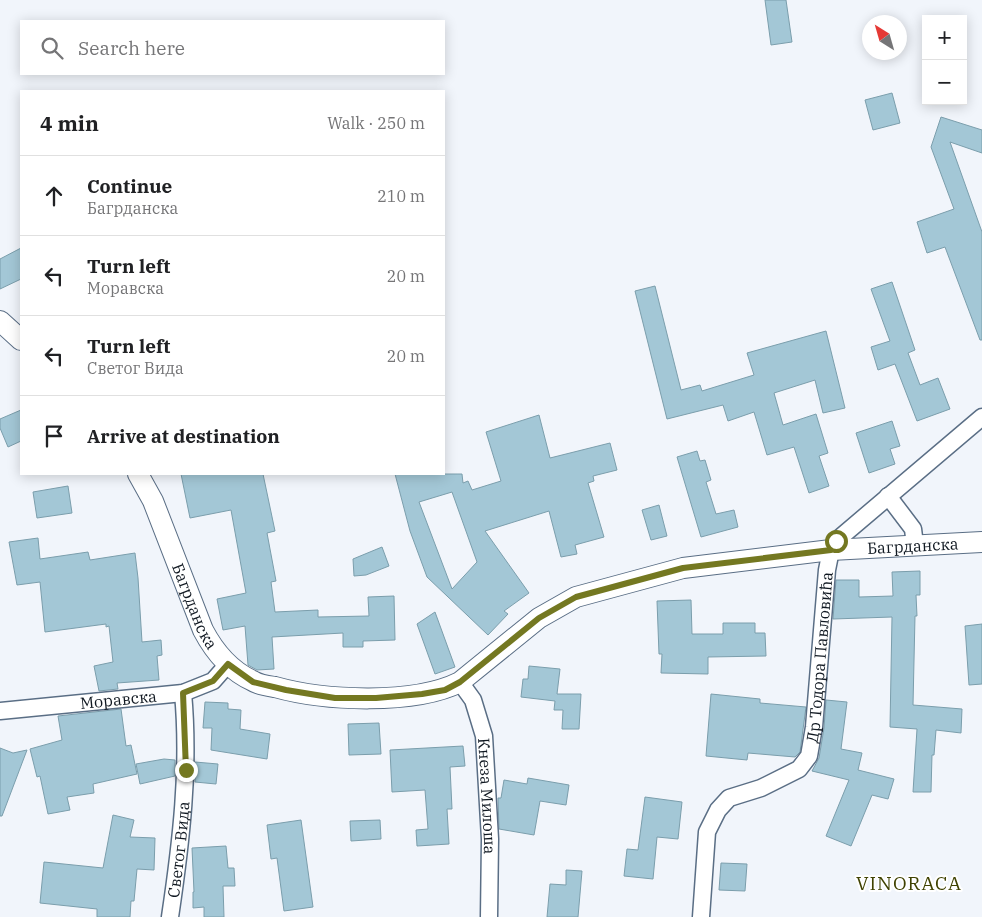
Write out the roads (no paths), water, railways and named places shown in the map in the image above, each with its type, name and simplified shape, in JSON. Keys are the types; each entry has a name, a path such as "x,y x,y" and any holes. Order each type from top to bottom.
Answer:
{"street":[{"path":"0,321 20,339"},
{"path":"831,550 836,541 982,417"},
{"name":"Багрданска","path":"139,475 153,501 203,630 210,643 228,664 253,682 286,690 335,698 376,698 445,690 460,682 539,618 576,597 683,568 831,550 982,542"},
{"path":"888,496 913,529 915,545"},
{"name":"Др Тодора Павловића","path":"701,917 707,832 718,810 729,798 761,788 799,769 809,756 814,727 827,570 831,550"},
{"name":"Моравска","path":"0,711 183,693 213,681 228,664"},
{"name":"Кнеза Милоша","path":"460,682 473,700 484,736 490,839 488,917"},
{"name":"Светог Вида","path":"170,917 178,863 186,770 183,693"}],"district":[{"name":"VINORACA","path":"909,883"}]}
